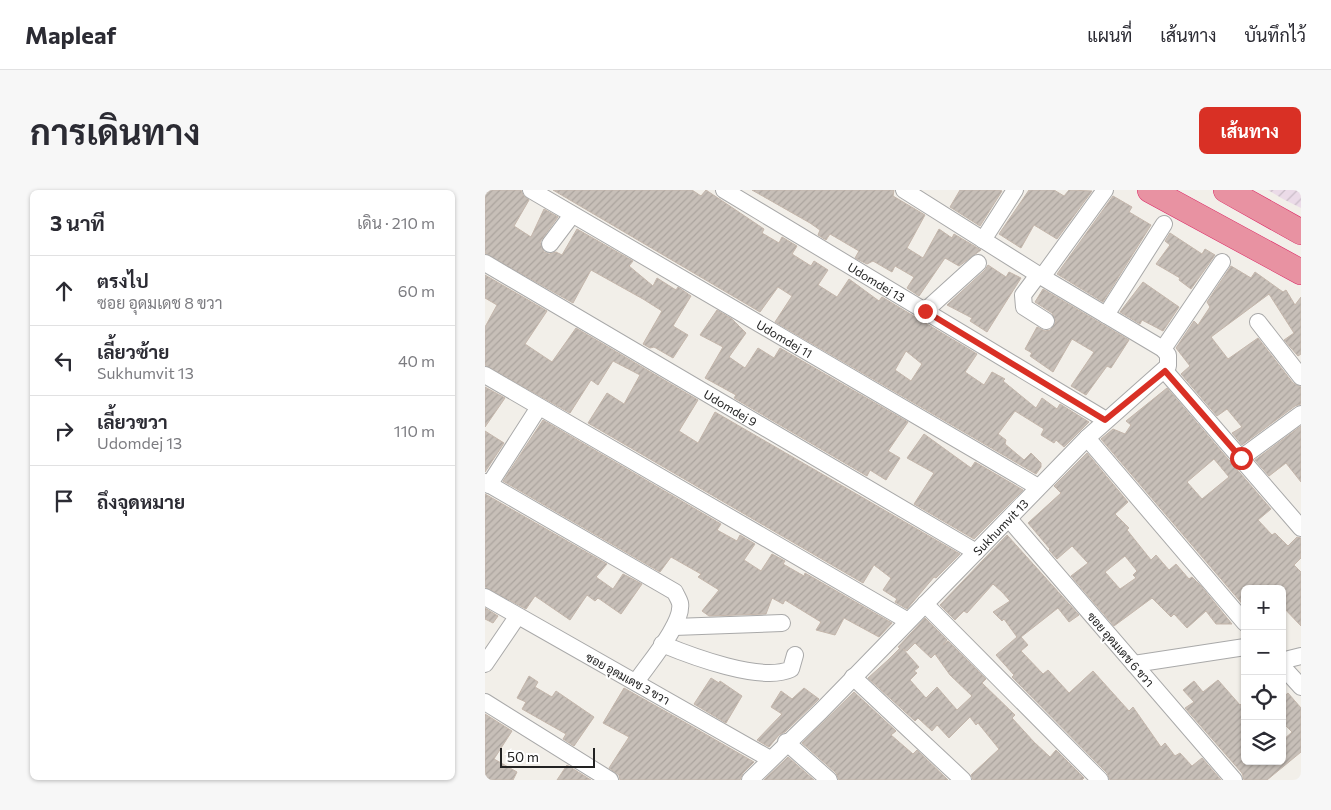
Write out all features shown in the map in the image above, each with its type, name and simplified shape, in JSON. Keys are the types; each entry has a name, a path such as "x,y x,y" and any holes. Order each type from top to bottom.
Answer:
{"highway":[{"path":"1150,190 1301,272"},
{"path":"1226,190 1301,232"}],"street":[{"name":"Udomdej 11","path":"531,190 1038,487"},
{"name":"Udomdej 13","path":"724,190 1105,420"},
{"path":"903,190 927,196 983,240 1163,349 1169,360 1165,371 1301,528"},
{"path":"983,240 1015,190"},
{"path":"1045,321 1024,307 1023,295 1040,276 1105,190"},
{"path":"550,244 571,214"},
{"path":"1106,315 1164,224"},
{"path":"1163,349 1222,262"},
{"name":"Udomdej 9","path":"485,263 976,552"},
{"path":"925,311 978,263"},
{"path":"1258,322 1301,377"},
{"name":"Sukhumvit 13","path":"750,780 1105,420 1165,371"},
{"path":"485,375 908,621"},
{"path":"539,407 487,483 675,592 680,602 680,610 674,627 636,682"},
{"path":"1241,458 1301,414"},
{"path":"1087,438 1241,618"},
{"name":"ซอย อุดมเดช 6 ขวา","path":"1009,519 1234,780"},
{"name":"ซอย อุดมเดช 3 ขวา","path":"485,597 517,617 636,682 769,759"},
{"path":"925,604 1100,780"},
{"path":"485,664 517,617"},
{"path":"674,627 782,623"},
{"path":"662,644 710,662 781,674 791,669 795,655"},
{"path":"1134,664 1241,648"},
{"path":"1286,662 1301,656"},
{"path":"1286,670 1301,687"},
{"path":"853,677 963,780"},
{"path":"485,702 610,780"},
{"path":"786,742 829,780"}],"shaded area":[{"path":"1268,190 1301,190 1301,208 1283,199"}],"building":[{"path":"485,190 521,190 523,195 529,200 514,226 531,237 544,209 558,217 540,242 544,252 549,254 556,252 562,255 577,229 633,261 629,266 653,286 657,278 676,290 678,287 691,296 673,326 688,335 673,358 654,347 650,348 643,344 662,311 643,299 591,270 573,303 485,253"},
{"path":"553,190 692,190 701,196 706,190 764,229 762,233 779,243 782,237 797,246 792,254 811,266 814,261 828,270 818,285 837,297 849,279 879,301 882,297 977,354 965,372 984,385 992,372 1005,379 1003,381 1036,408 1042,398 1057,409 1060,404 1089,422 1064,447 1056,440 1054,443 1041,435 1044,429 1015,411 998,434 1006,440 1005,444 1024,460 1031,453 1041,463 1041,467 1036,474 775,322 792,296 778,287 760,312","holes":["906,351 922,364 911,381 895,370"]},
{"path":"752,190 894,190 893,196 925,215 907,248 923,258 939,229 952,238 954,234 981,250 959,266 945,258 919,296 907,288 914,277 895,266 892,272 873,261 867,264 855,258 859,251 830,234 826,240 818,235 820,230 810,223"},
{"path":"960,190 1002,191 980,226 950,207"},
{"path":"1029,190 1054,190 1064,196 1069,190 1092,191 1057,239 1034,225 1021,248 999,234"},
{"path":"1113,196 1132,207 1129,212 1151,225 1103,302 1057,274"},
{"path":"1170,233 1202,254 1205,249 1215,255 1191,289 1179,280 1180,278 1156,264 1170,245 1165,241"},
{"path":"988,265 1006,277 1009,272 1021,278 987,332 970,321 972,318 947,305"},
{"path":"1231,266 1251,278 1255,272 1283,292 1286,290 1295,305 1301,297 1301,354 1298,356 1284,340 1294,333 1269,294 1211,337 1228,359 1258,338 1293,383 1301,387 1301,404 1295,406 1242,445 1232,433 1242,427 1227,409 1217,416 1181,374 1190,366 1176,348 1194,321 1198,325 1210,307 1207,302"},
{"path":"485,275 547,311 525,344 552,362 576,328 698,400 679,431 698,443 715,412 960,554 936,578 934,577 907,609 895,602 897,599 883,590 891,578 874,565 863,583 588,423 607,393 624,404 640,375 613,361 598,385 591,380 570,413 485,365 485,327 497,305 485,298"},
{"path":"1143,282 1179,307 1163,331 1142,320 1140,324 1120,312"},
{"path":"1043,289 1129,340 1111,368 1107,366 1086,395 1071,386 1094,352 1072,339 1053,372 1030,356 1032,353 1025,349 1037,327 1045,331 1050,330 1056,322 1052,313 1035,302"},
{"path":"717,310 732,319 746,333 729,357 745,368 758,348 774,358 780,348 908,422 888,451 900,458 886,480 870,470 867,476 734,398 736,395 705,378 723,347 700,335"},
{"path":"485,387 505,398 485,427"},
{"path":"1167,388 1271,509 1258,520 1272,535 1275,533 1288,546 1297,537 1301,538 1301,558 1294,565 1301,572 1301,626 1286,610 1286,585 1241,585 1241,602 1101,439 1113,429 1125,434 1131,425 1126,421","holes":["1214,459 1229,477 1202,499 1187,482"]},
{"path":"543,420 721,524 717,530 737,541 740,535 755,544 744,560 761,571 772,554 785,561 783,564 804,576 805,573 892,623 879,637 844,618 835,635 816,630 821,622 785,600 783,604 772,598 766,614 709,616 702,611 719,590 698,577 701,574 671,557 660,572 503,481"},
{"path":"1301,426 1301,482 1286,463 1269,476 1255,460"},
{"path":"485,431 504,443 485,472"},
{"path":"924,434 971,468 975,462 1023,490 974,539 914,504 934,473 907,458"},
{"path":"1087,453 1128,502 1115,514 1129,528 1127,530 1151,560 1156,555 1169,570 1176,564 1189,579 1192,577 1201,586 1232,624 1216,624 1206,611 1187,628 1174,614 1171,617 1152,598 1114,626 1071,576 1088,563 1072,546 1057,559 1028,523 1061,493 1054,486","holes":["1125,556 1137,571 1133,575 1136,578 1120,589 1105,572"]},
{"path":"485,494 607,564 596,577 613,589 623,574 642,584 621,614 598,598 595,601 587,595 570,620 535,596 526,609 485,587"},
{"path":"1007,535 1079,615 1069,622 1058,608 1021,637 1028,645 1021,651 1043,674 1048,670 1069,693 1093,671 1129,711 1133,707 1161,747 1165,743 1175,756 1180,753 1192,766 1202,758 1221,780 1110,780 1107,773 1012,677 1014,675 996,655 1017,637 1004,619 1002,621 993,612 1010,601 1002,592 993,584 967,613 964,611 955,620 940,605"},
{"path":"485,608 498,616 493,623 485,619"},
{"path":"925,618 947,640 943,645 948,641 986,679 982,683 1015,715 1012,718 1034,742 1050,757 1056,750 1084,778 1082,780 973,780 971,775 999,749 978,723 976,725 970,717 949,738 937,725 932,731 918,718 915,721 868,678 900,648 898,647","holes":["915,643 931,658 935,654 950,675 972,696 957,710 937,687 926,698 910,680 917,673 914,671 919,667 903,649 907,651"]},
{"path":"529,676 538,682 535,687 552,697 556,691 594,717 574,746 563,739 566,734 522,709 526,702 517,698"},
{"path":"711,678 719,683 720,681 742,696 726,723 694,704"},
{"path":"1218,680 1241,704 1241,765 1285,765 1267,780 1244,780 1242,773 1185,708 1194,702 1183,690 1194,681 1203,692"},
{"path":"624,688 754,762 743,773 740,780 620,780 619,775 609,768 629,737 603,723"},
{"path":"804,688 819,699 785,732 779,735 769,747 757,740 782,714 771,707 781,691 792,699"},
{"path":"854,692 896,731 891,735 913,754 917,750 948,780 839,780 836,773 802,743"},
{"path":"1288,693 1301,708 1301,752 1286,764 1286,737 1292,732 1286,726 1286,695"},
{"path":"485,714 512,731 494,759 517,772 513,780 485,780"},
{"path":"788,757 814,780 764,780"},
{"path":"567,765 591,780 557,780"}],"route":[{"path":"925,311 1105,420 1165,371 1241,458"}]}
